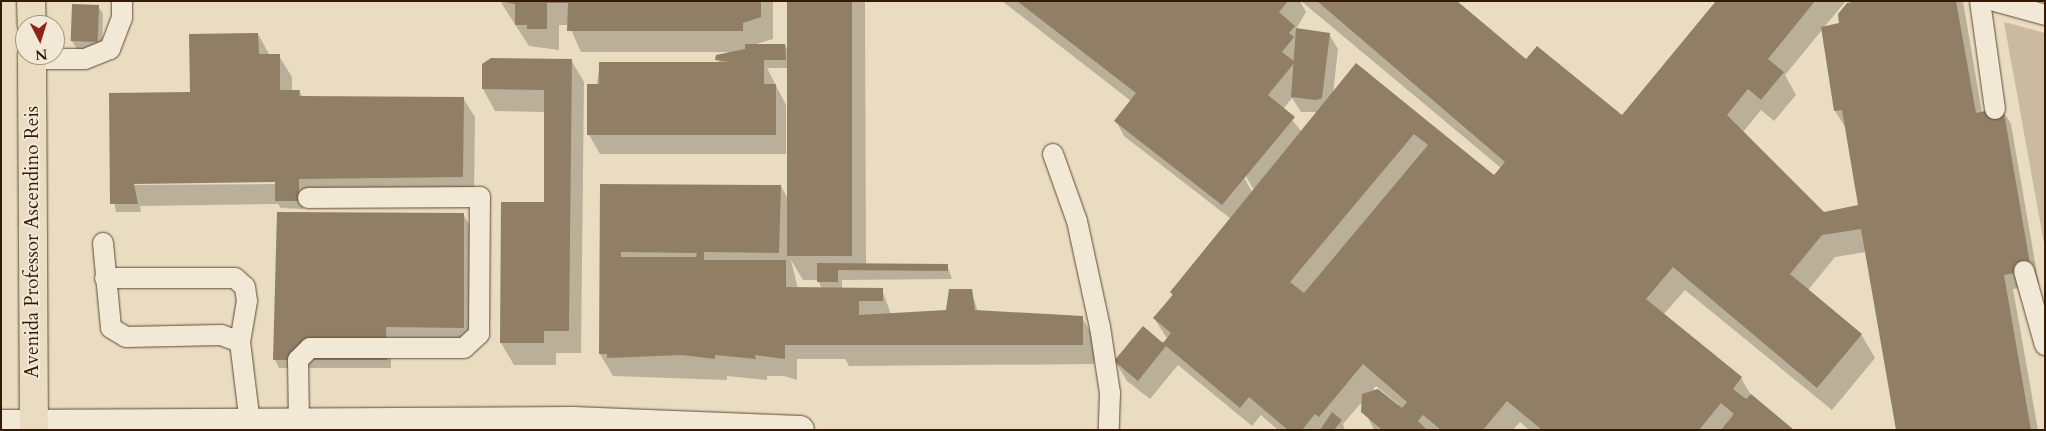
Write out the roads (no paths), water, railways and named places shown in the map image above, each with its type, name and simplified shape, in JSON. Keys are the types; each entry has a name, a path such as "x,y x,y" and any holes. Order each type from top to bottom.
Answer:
{"highway":[{"path":"31,1 32,15"},
{"name":"Avenida Professor Ascendino Reis","path":"21,425 32,65"}],"street":[{"path":"21,425 299,423 471,426 717,423 800,430"}],"lane":[{"path":"65,58 84,59 110,50 122,18 122,1"},
{"path":"1980,1 1995,109"},
{"path":"1995,1 2045,14"},
{"path":"1053,154 1077,221 1100,327 1110,393 1109,430"},
{"path":"299,423 298,360 310,348 464,348 479,334 480,197 308,198"},
{"path":"103,243 111,328 126,337 221,335 240,342"},
{"path":"2024,271 2045,345"},
{"path":"105,278 235,278 245,287 246,302 240,342 250,423"}]}
